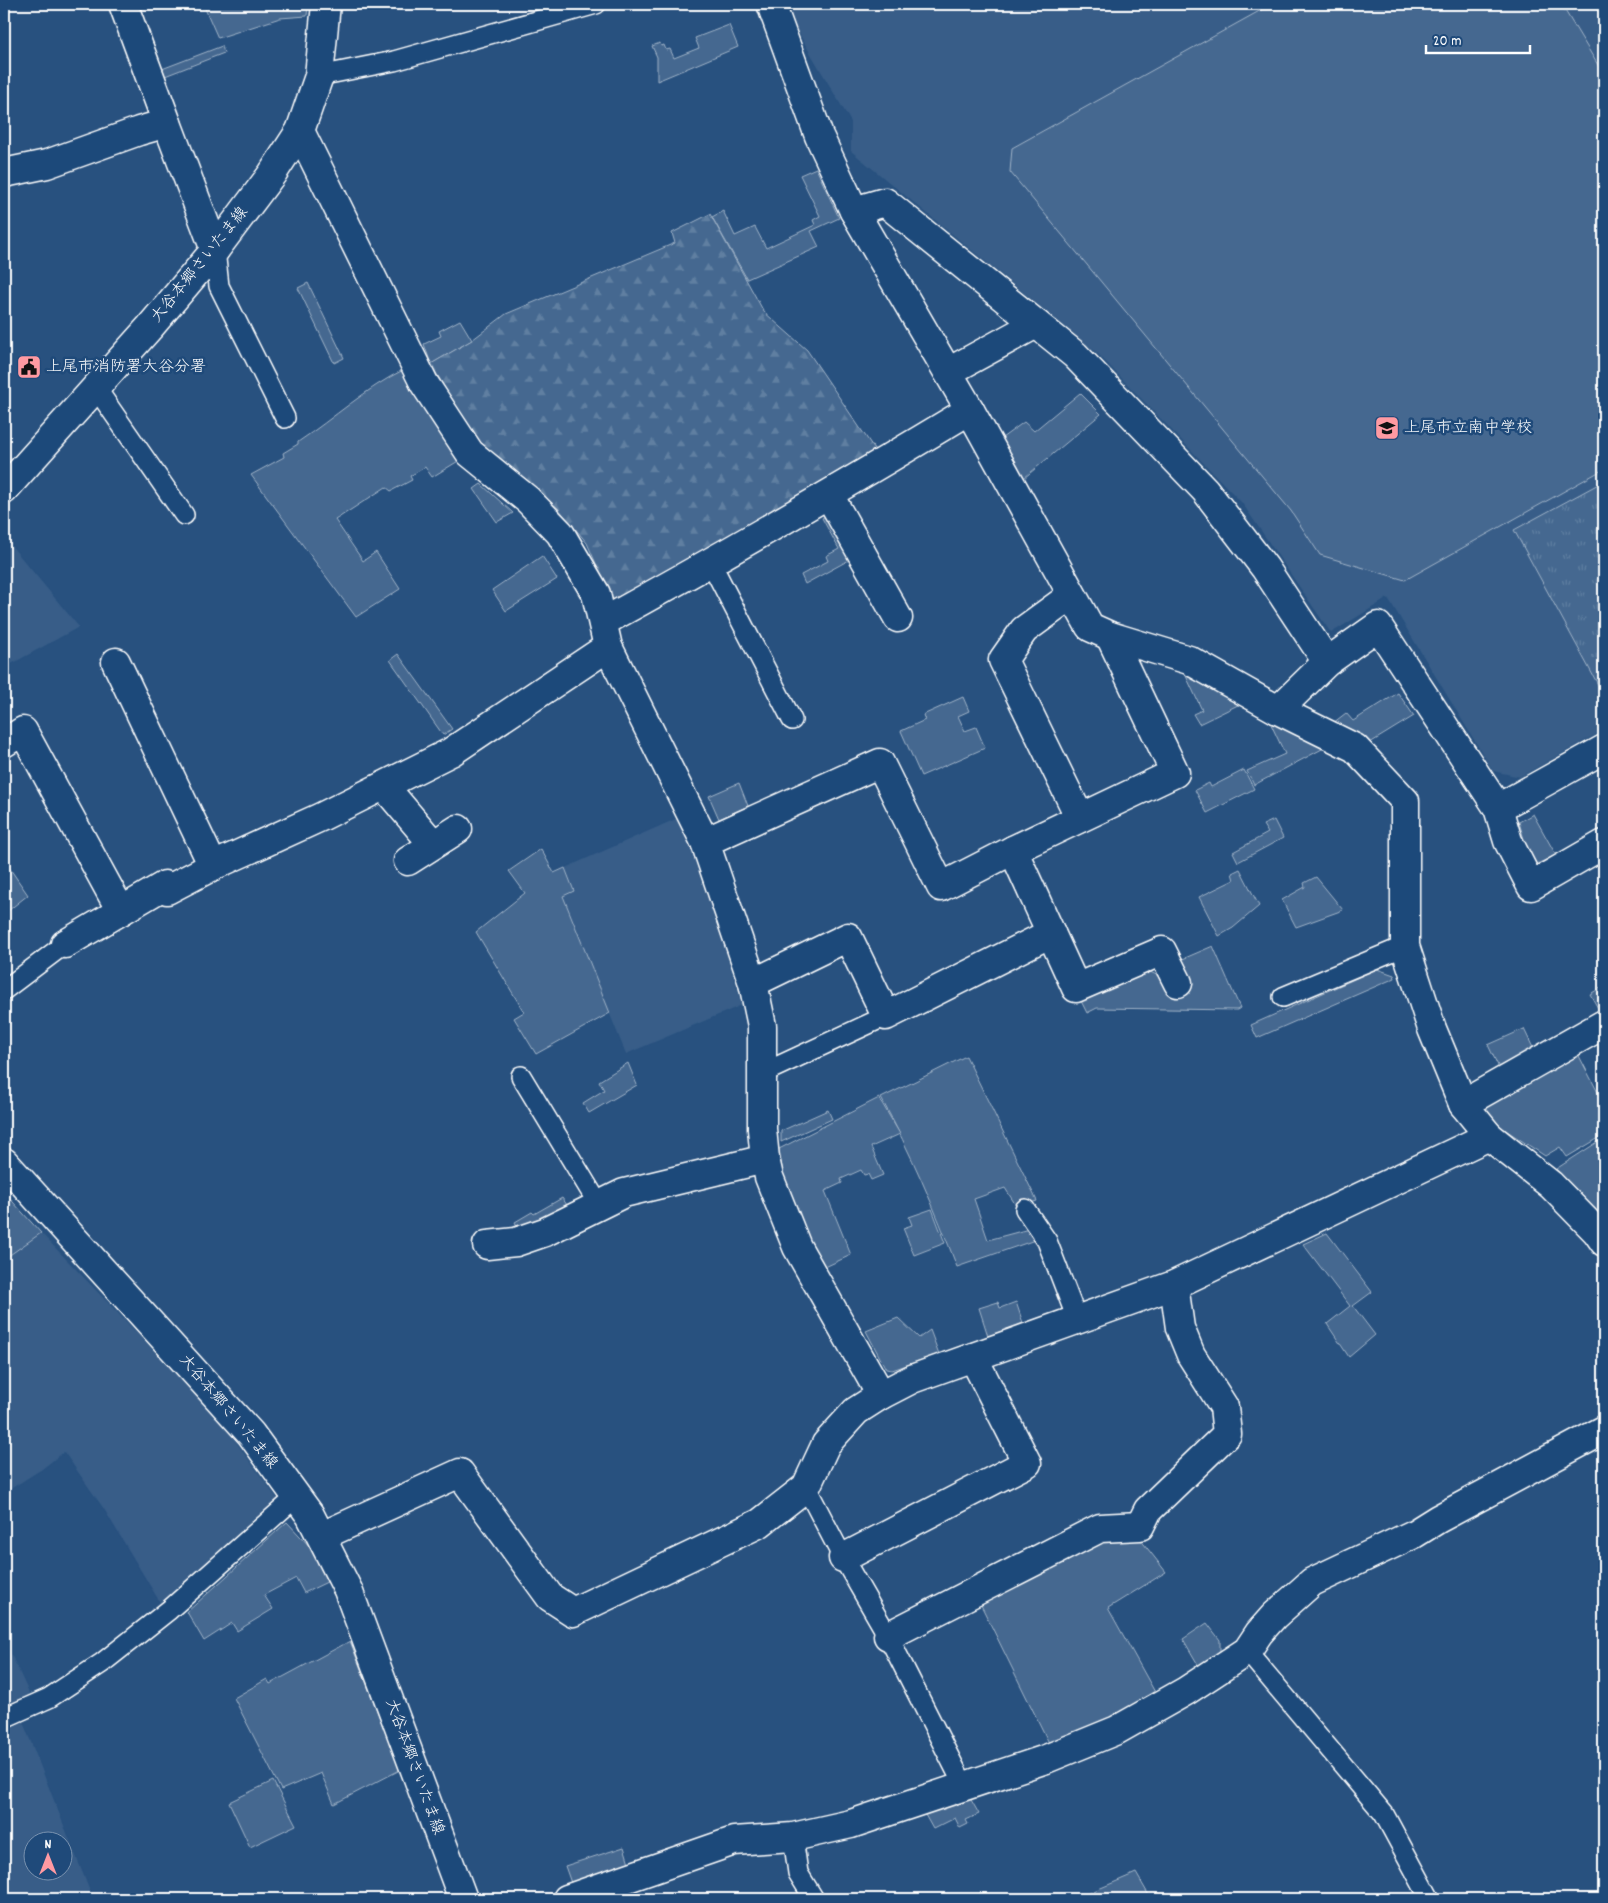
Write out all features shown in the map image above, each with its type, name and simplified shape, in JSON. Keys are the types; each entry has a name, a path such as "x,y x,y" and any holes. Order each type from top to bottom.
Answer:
{"street":[{"path":"123,4 215,250"},
{"name":"大谷本郷さいたま線","path":"4,490 96,388 215,250 272,174 300,131 319,76 326,4"},
{"path":"771,4 819,136 854,211 970,410 1090,628 1189,660 1278,710 1355,748 1405,801 1404,946 1432,1029 1463,1104 1489,1136 1551,1185 1597,1232 1604,1242"},
{"path":"4,173 47,164 167,123"},
{"path":"300,131 424,383 470,453 528,500 560,534 596,594 605,634 705,842 753,983 762,1026 762,1129 769,1177 797,1247 881,1395"},
{"path":"854,211 885,202 1075,355 1205,490 1265,568 1327,662"},
{"path":"948,372 1036,324"},
{"path":"65,944 164,885 167,890 213,866 321,817 451,752 605,634 711,563 830,495 970,410"},
{"path":"830,495 898,618"},
{"path":"1072,595 1024,630 1003,660 1080,818"},
{"path":"1278,710 1327,662 1378,626 1498,808 1508,841 1531,886 1604,844"},
{"path":"705,842 880,763 941,886 1175,772 1110,636"},
{"path":"116,662 213,866"},
{"path":"4,743 23,731 121,911"},
{"path":"1498,808 1604,749"},
{"path":"384,786 433,844"},
{"path":"408,861 458,829"},
{"path":"1013,850 1076,988 1162,951 1178,983"},
{"path":"753,983 848,937 886,1016 1051,933"},
{"path":"1463,1104 1604,1024"},
{"path":"322,1536 460,1474 550,1597 573,1612 760,1523 806,1487 826,1444 856,1411 881,1395 912,1380 1174,1285 1489,1136"},
{"path":"486,1245 516,1242 545,1232 624,1193 765,1159"},
{"name":"大谷本郷さいたま線","path":"4,1162 251,1434 297,1496 322,1536 348,1590 463,1899"},
{"path":"888,1636 1100,1528 1140,1526 1148,1510 1227,1434 1224,1407 1191,1355 1180,1328 1174,1285"},
{"path":"843,1558 1027,1463 974,1357"},
{"path":"567,1899 734,1841 793,1837 851,1824 1046,1760 1117,1730 1186,1691 1248,1651 1259,1633 1274,1616 1312,1582 1414,1534 1438,1519 1604,1430"}],"lane":[{"path":"319,76 394,61 596,4"},
{"path":"215,250 220,286 285,418"},
{"path":"96,388 184,515"},
{"path":"711,563 792,720"},
{"path":"4,990 65,944"},
{"path":"1283,997 1404,946"},
{"path":"761,1074 886,1016"},
{"path":"520,1076 599,1205"},
{"path":"1025,1209 1047,1241 1077,1319"},
{"path":"806,1487 843,1558 888,1636 965,1788"},
{"path":"4,1718 49,1698 102,1663 169,1610 297,1496"},
{"path":"1248,1651 1384,1814 1430,1899"},
{"path":"793,1837 798,1873 814,1899"}],"shaded area":[{"name":"上尾市立南中学校","path":"786,4 1604,4 1604,730 1520,777 1493,771 1388,598 1331,633 1242,503 1098,354 851,151 851,122 792,22"},
{"path":"4,537 79,627 4,668"},
{"path":"678,818 696,854 706,881 742,1005 626,1054 562,896 574,891 565,868"},
{"path":"41,1233 217,1416 279,1501 161,1604 104,1509 64,1452 42,1469 4,1493 4,1259"},
{"path":"4,1639 30,1695 4,1707"},
{"path":"23,1722 66,1830 22,1830 22,1880 72,1880 72,1846 93,1899 4,1899 4,1730"}],"green space":[{"path":"203,4 308,4 307,16 280,18 218,38"},
{"name":"上尾市立南中学校","path":"1272,4 1561,4 1604,75 1604,469 1405,580 1320,555 1291,511 1010,172 1012,148"},
{"path":"729,25 738,47 657,81 657,57 652,46 660,43 661,46 664,45 666,50 670,49 674,58 699,48 695,38"},
{"path":"222,46 224,53 165,76 162,69"},
{"path":"816,168 839,218 811,231 819,247 747,279 712,217 723,211 735,236 755,227 766,248 815,225 813,220 820,216 800,175"},
{"path":"710,214 764,312 807,350 879,456 612,600 587,543 558,508 472,435 431,364 472,340 506,314 675,243 672,233"},
{"path":"308,283 344,358 334,363 298,288"},
{"path":"460,320 472,340 431,364 424,344 441,336 439,331"},
{"path":"405,369 452,453 460,460 432,477 425,467 410,476 412,480 391,491 386,487 335,520 363,561 376,552 400,589 356,617 251,475 284,457 283,453 298,444 298,442 350,404 377,385"},
{"path":"1080,393 1101,414 1024,478 1019,477 1002,438 1024,422 1034,431"},
{"path":"1604,481 1604,690 1602,692 1514,530"},
{"path":"481,484 513,513 497,522 474,489"},
{"path":"828,515 851,559 805,584 801,575 828,561 826,556 839,549 822,518"},
{"path":"542,556 557,579 506,611 492,590"},
{"path":"398,654 452,729 443,735 390,660"},
{"path":"1186,676 1240,704 1199,724 1193,714 1202,710"},
{"path":"1398,693 1414,716 1365,746 1333,723 1346,713 1353,721"},
{"path":"963,697 969,711 958,716 965,731 976,727 985,748 921,776 901,731 925,720 923,715"},
{"path":"1269,720 1324,748 1254,785 1247,771 1285,754"},
{"path":"1244,770 1254,789 1207,813 1195,790 1209,783 1211,787"},
{"path":"739,783 748,806 719,819 709,796"},
{"path":"1533,814 1556,855 1535,865 1528,853 1519,822"},
{"path":"1274,820 1283,838 1238,862 1233,852 1268,833 1263,825"},
{"path":"541,849 554,873 565,868 574,891 563,896 610,1013 536,1054 514,1018 524,1012 476,932 525,893 509,871"},
{"path":"4,860 28,895 4,914"},
{"path":"1240,869 1259,906 1233,928 1219,936 1199,897 1234,880 1232,873"},
{"path":"1316,877 1343,910 1296,927 1282,900 1305,887 1304,883"},
{"path":"1213,946 1240,1008 1237,1010 1097,1008 1087,1013 1080,999 1148,971 1161,977 1167,992 1187,984 1178,961"},
{"path":"1377,969 1394,975 1395,978 1257,1038 1251,1025"},
{"path":"1604,986 1604,1007 1599,1010 1590,994"},
{"path":"1524,1029 1535,1052 1501,1072 1488,1045"},
{"path":"1578,1054 1604,1104 1604,1135 1567,1157 1560,1147 1545,1156 1489,1119 1484,1103"},
{"path":"966,1056 1037,1201 1017,1207 1005,1188 974,1199 988,1240 1029,1229 1038,1239 957,1267 922,1181 881,1098"},
{"path":"628,1063 637,1085 589,1113 583,1103 604,1090 599,1081"},
{"path":"879,1098 900,1134 871,1147 883,1175 871,1180 868,1174 864,1175 861,1170 841,1179 842,1183 825,1191 851,1255 825,1267 804,1232 784,1180 779,1149"},
{"path":"828,1110 832,1119 781,1142 781,1131"},
{"path":"1604,1138 1604,1218 1556,1169"},
{"path":"4,1192 41,1233 4,1259"},
{"path":"562,1198 570,1209 518,1228 515,1222 532,1212 534,1214"},
{"path":"932,1209 945,1243 914,1255 903,1228 912,1225 909,1217"},
{"path":"1327,1233 1372,1292 1353,1306 1375,1335 1349,1357 1327,1324 1350,1306 1303,1244"},
{"path":"998,1302 1000,1308 1016,1302 1024,1326 989,1339 979,1308"},
{"path":"898,1318 919,1338 930,1330 939,1354 892,1370 886,1369 866,1331"},
{"path":"287,1522 313,1550 327,1582 304,1593 296,1578 264,1595 273,1609 237,1631 232,1623 204,1641 187,1612"},
{"path":"1117,1534 1140,1539 1166,1572 1108,1608 1156,1694 1113,1725 1051,1747 979,1601"},
{"path":"1207,1623 1220,1640 1220,1655 1200,1668 1183,1639"},
{"path":"350,1641 400,1770 334,1804 321,1773 281,1790 234,1698 267,1679 270,1684"},
{"path":"273,1781 296,1825 250,1847 229,1802"},
{"path":"970,1798 979,1814 966,1820 968,1824 960,1828 955,1818 933,1829 924,1813"},
{"path":"624,1847 629,1863 571,1883 565,1866"},
{"path":"1136,1873 1151,1899 1075,1899"}],"place":[{"name":"上尾市消防署大谷分署","path":"29,367"},
{"name":"上尾市立南中学校","path":"1387,428"}]}
